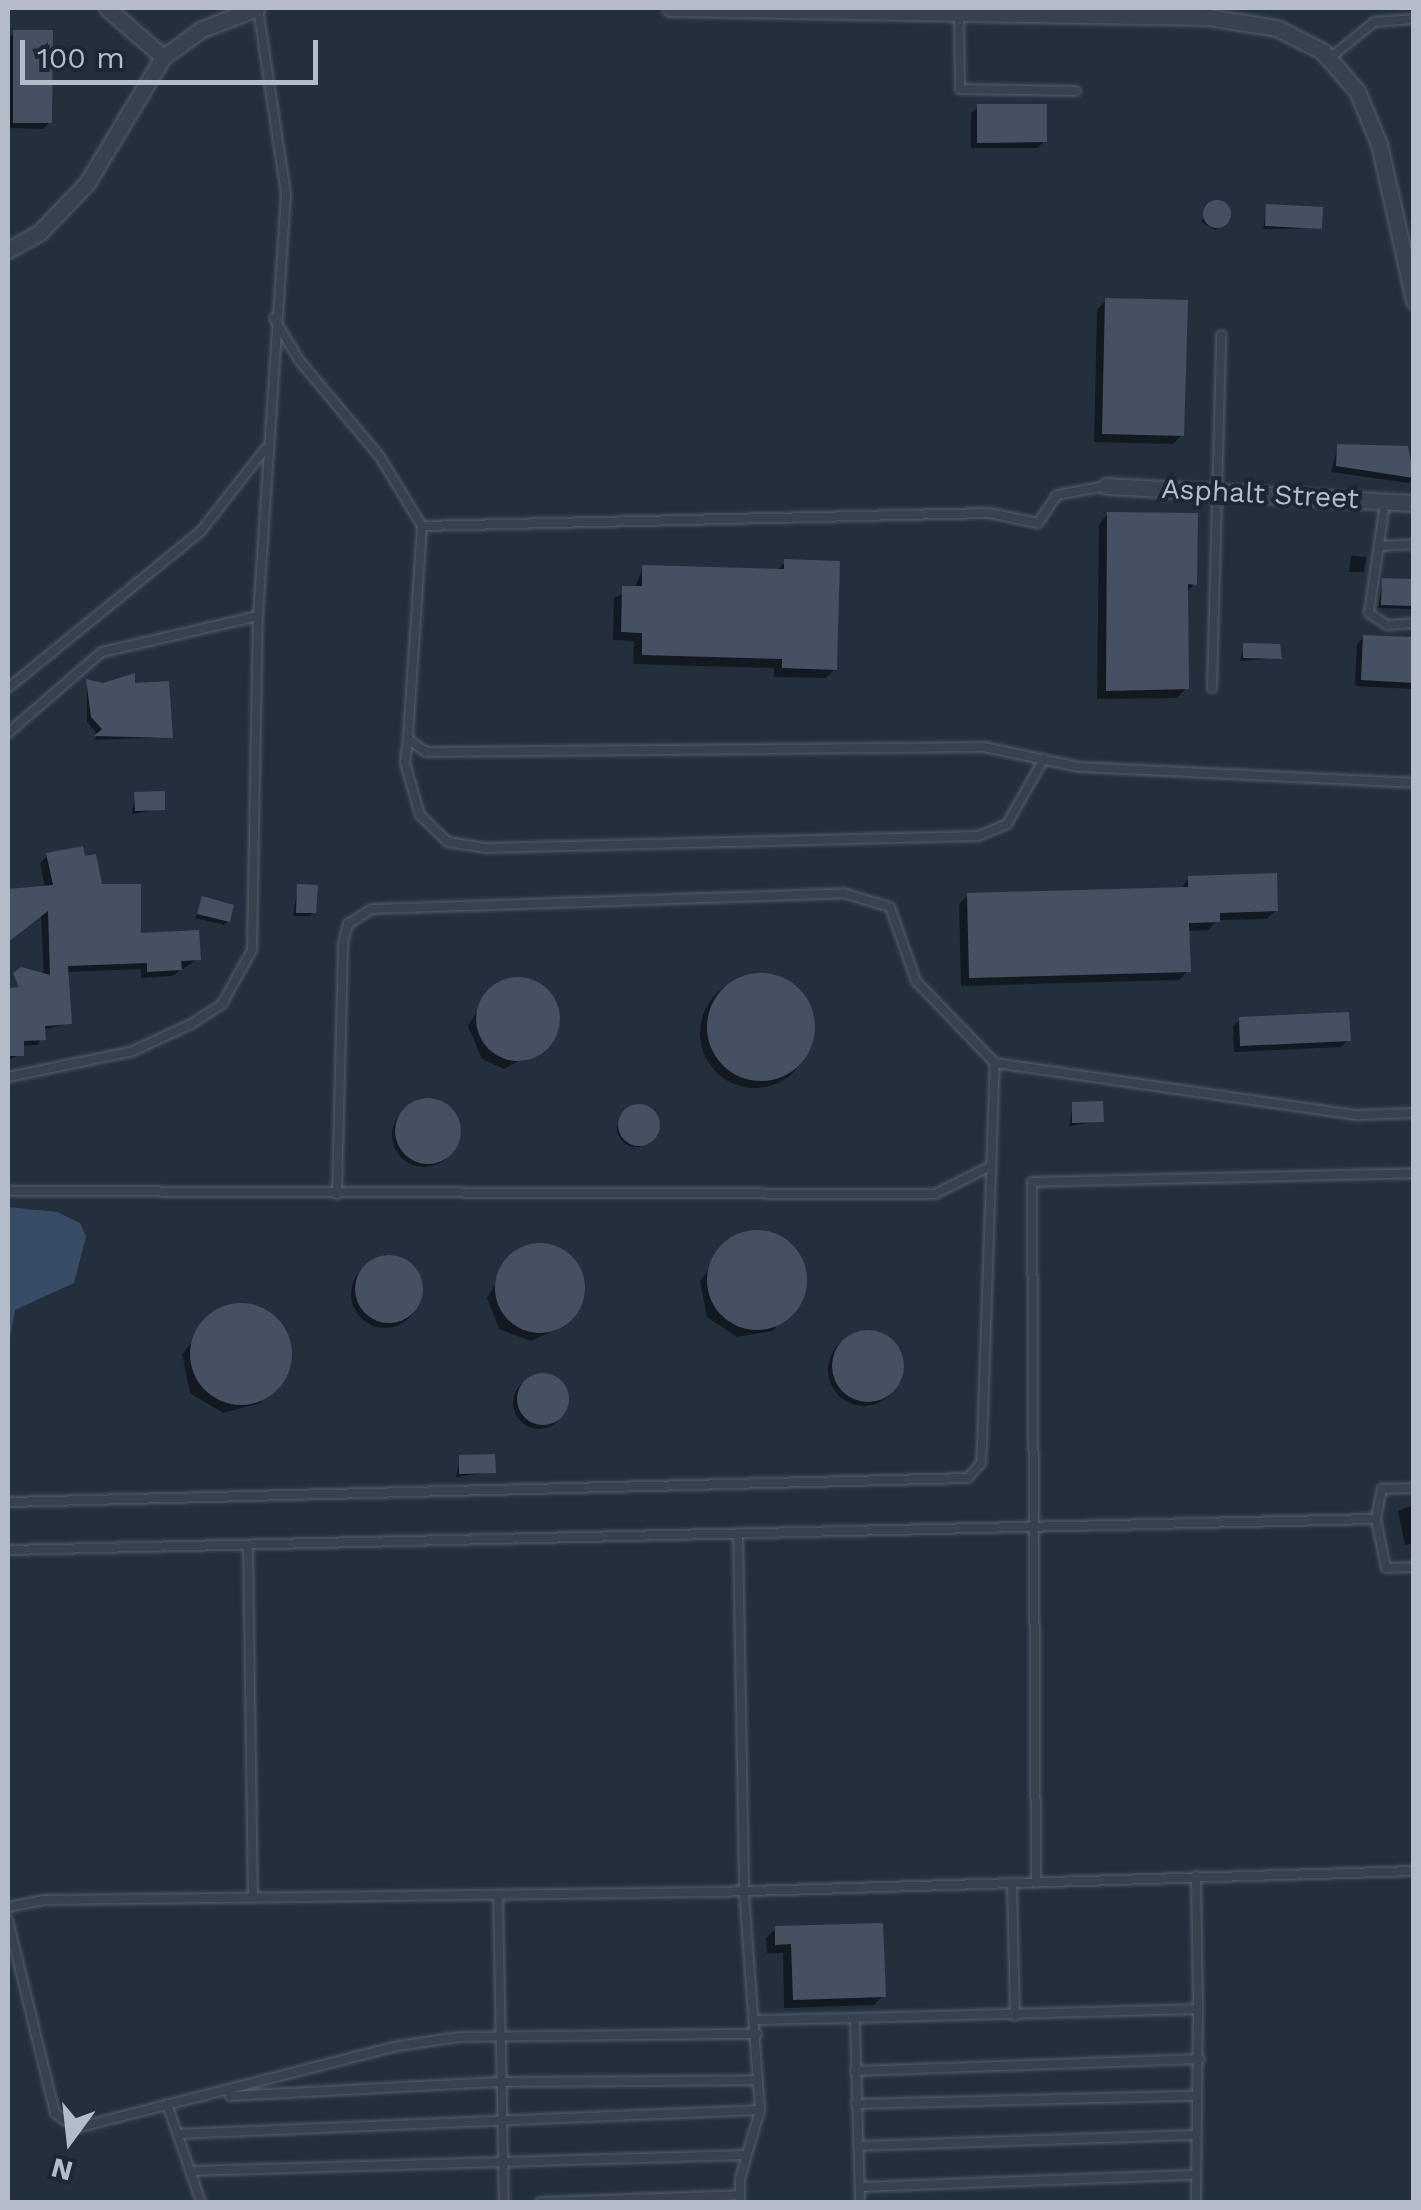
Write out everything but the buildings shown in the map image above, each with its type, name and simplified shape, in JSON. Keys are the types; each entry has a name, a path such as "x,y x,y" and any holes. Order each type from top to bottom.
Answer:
{"street":[{"path":"107,8 163,57"},
{"path":"8,250 40,232 76,196 163,57 202,29 258,8"},
{"path":"670,8 1209,12 1290,34 1330,58 1357,91 1379,144 1414,301"},
{"name":"Asphalt Street","path":"1106,486 1414,502"}],"lane":[{"path":"8,1076 133,1050 222,1004 245,973 252,950 265,448 286,194 258,8"},
{"path":"967,11 960,89 1076,91"},
{"path":"1330,58 1374,22 1414,19"},
{"path":"274,318 299,360 380,457 422,526 405,763 420,815 448,842 484,848 978,836 1007,824 1044,760"},
{"path":"1212,688 1221,335"},
{"path":"8,688 201,531 265,448"},
{"path":"422,526 989,513 1038,523 1057,495 1106,486"},
{"path":"1385,501 1370,613 1387,625 1414,624"},
{"path":"1379,546 1414,544"},
{"path":"8,733 102,652 258,616"},
{"path":"408,733 426,752 984,747 1079,767 1414,782"},
{"path":"337,1194 342,944 356,914 372,909 843,893 890,907 916,981 995,1062 1358,1115 1414,1112"},
{"path":"8,1502 968,1478 981,1463 995,1062"},
{"path":"8,1191 935,1194 991,1166"},
{"path":"1036,1883 1030,1528 1032,1182 1414,1173"},
{"path":"1414,1488 1382,1489 1376,1519 1386,1568 1414,1567"},
{"path":"8,1550 1376,1519"},
{"path":"540,2202 740,2199 760,2110 757,2020 744,1892 738,1535"},
{"path":"248,1546 254,1897"},
{"path":"8,1907 45,1900 744,1892 1414,1871"},
{"path":"1196,1876 1200,2058 1192,2096 1196,2202"},
{"path":"1012,1883 1015,2016"},
{"path":"498,1895 504,2202"},
{"path":"8,1920 60,2122 76,2128 167,2104 216,2097 501,2082 758,2080"},
{"path":"757,2020 1015,2016 1198,2008"},
{"path":"855,2018 860,2202"},
{"path":"216,2097 398,2046 500,2038 757,2034"},
{"path":"855,2071 1200,2058"},
{"path":"856,2104 1192,2096"},
{"path":"167,2104 201,2202"},
{"path":"177,2134 760,2110"},
{"path":"858,2146 1193,2135"},
{"path":"190,2170 747,2155"},
{"path":"860,2187 1195,2175"}],"water":[{"path":"8,1207 57,1212 80,1223 86,1236 74,1283 15,1310 8,1349"}]}
